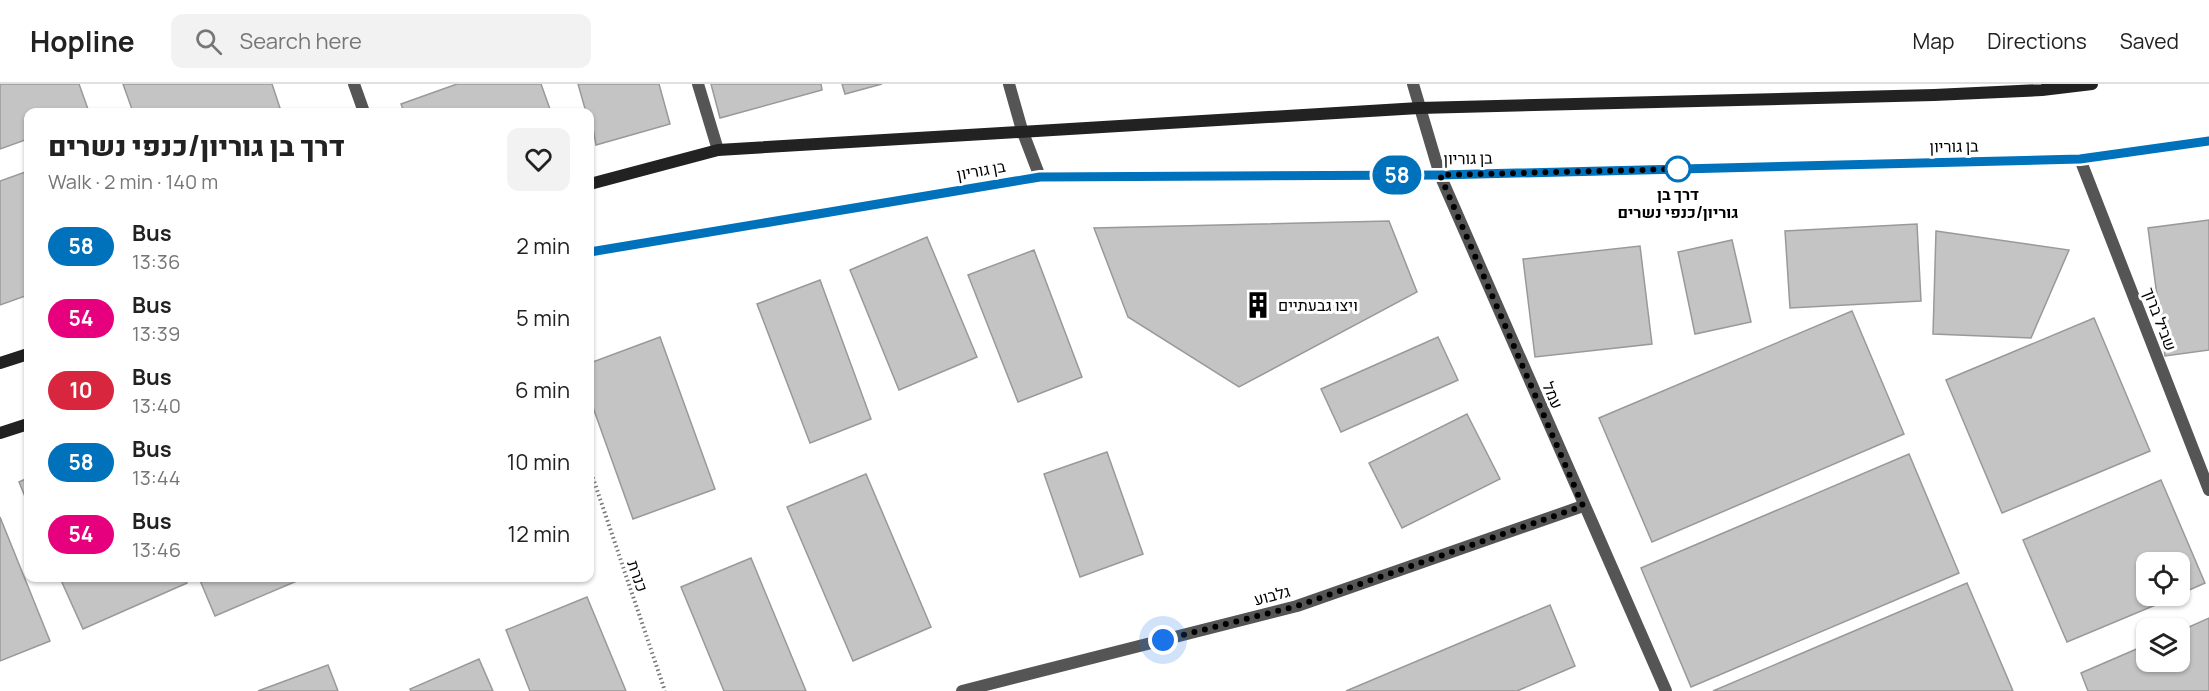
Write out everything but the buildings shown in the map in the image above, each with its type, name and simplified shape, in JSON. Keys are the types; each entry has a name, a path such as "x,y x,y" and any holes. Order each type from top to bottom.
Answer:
{"main road":[{"path":"594,183 718,150 1419,108 1935,95 2042,90 2092,84"},
{"name":"בן גוריון","path":"594,251 1040,177 1440,175 2080,159 2209,141"},
{"path":"0,363 24,355"},
{"path":"0,433 24,425"}],"street":[{"path":"354,84 363,108"},
{"path":"698,84 718,150"},
{"path":"1009,84 1022,130 1040,177"},
{"name":"עמל","path":"1413,84 1440,175 1583,506 1666,691"},
{"name":"שביל ברוך","path":"2080,159 2209,490"},
{"name":"גלבוע","path":"962,691 1297,606 1583,506"}],"path":[{"name":"כנרת","path":"594,481 664,691"}],"bus line":[{"name":"58","path":"594,251 1040,177 1440,175 2080,159 2209,141"}],"place":[{"name":"דרך בן גוריון/כנפי נשרים","path":"1678,169"},
{"name":"ויצו גבעתיים","path":"1258,305"}],"route":[{"path":"1163,640 1297,606 1583,506 1440,175 1678,169"}]}
